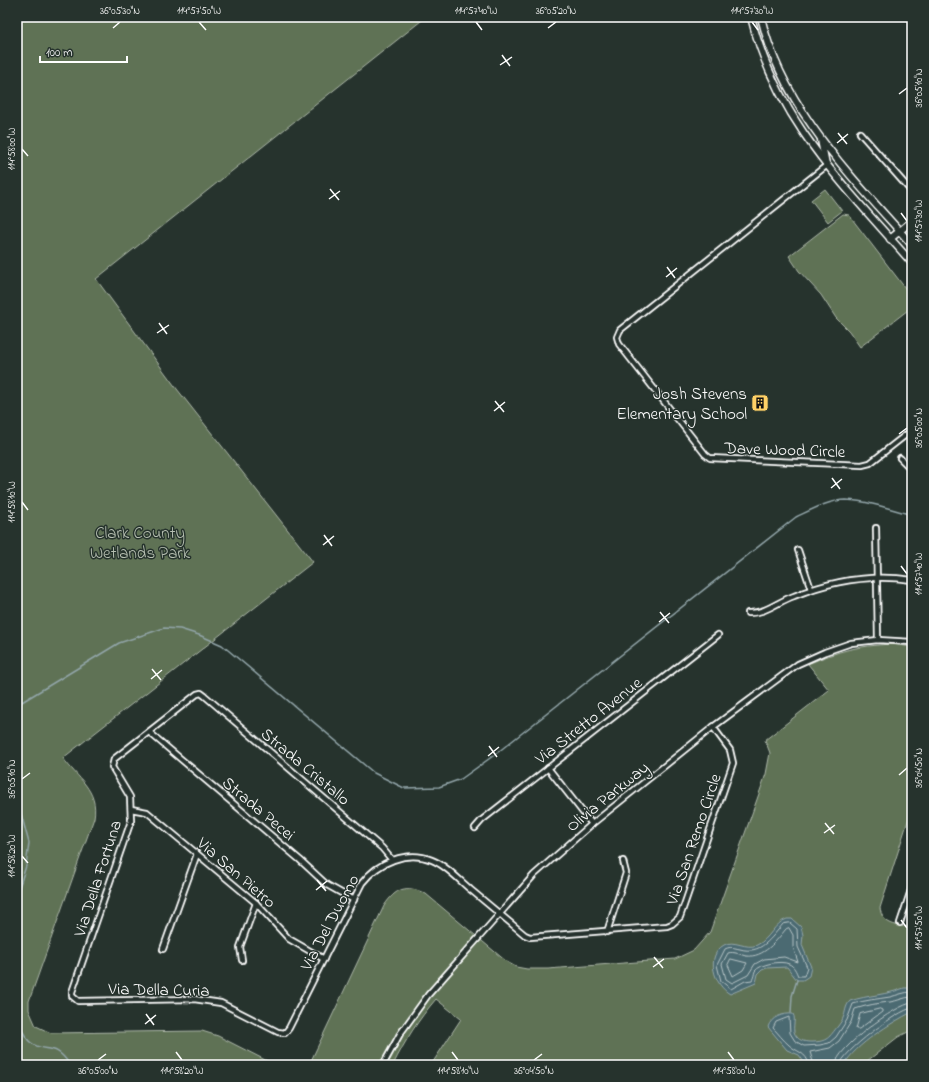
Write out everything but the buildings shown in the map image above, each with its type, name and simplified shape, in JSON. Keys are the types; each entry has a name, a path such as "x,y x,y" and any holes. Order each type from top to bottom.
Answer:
{"main road":[{"path":"751,17 766,65 782,99 800,130 826,166 912,263"},
{"path":"761,17 779,68 797,104 820,139 912,245"},
{"path":"820,139 826,166"},
{"path":"890,239 912,221"}],"street":[{"path":"860,133 912,192"},
{"name":"Dave Wood Circle","path":"826,166 620,330 618,337 619,344 705,454 710,458 862,465 870,463 912,430"},
{"path":"900,458 912,470"},
{"path":"876,528 878,640"},
{"path":"798,550 811,589"},
{"path":"748,613 757,614 792,596 811,589 839,582 876,578 912,580"},
{"name":"Via Stretto Avenue","path":"475,828 482,820 718,635"},
{"name":"Olivia Parkway","path":"383,1065 413,1014 499,914 545,864 592,824 713,728 798,664 839,646 878,640 912,642"},
{"name":"Strada Cristallo","path":"149,732 197,694 201,693 382,848 392,860"},
{"name":"Via San Remo Circle","path":"499,914 525,935 534,938 607,932 666,926 672,924 680,917 733,763 730,750 713,728"},
{"name":"Via Della Fortuna","path":"74,999 72,992 128,832 132,809 126,788 112,767 114,759 149,732"},
{"name":"Strada Pecei","path":"149,732 300,860 318,879 354,900"},
{"path":"548,768 592,824"},
{"name":"Via San Pietro","path":"132,809 147,812 256,903 289,939 324,959"},
{"path":"163,949 197,854"},
{"name":"Via Del Duomo","path":"285,1033 289,1028 368,875 382,864 392,860 412,857 432,860 448,870 499,914"},
{"path":"607,932 626,873 623,861"},
{"path":"900,923 911,896 912,886"},
{"path":"242,960 240,947 256,903"},
{"name":"Via Della Curia","path":"74,999 84,1001 208,1000 221,1003 278,1032 285,1033"}],"green space":[{"name":"Clark County Wetlands Park","path":"17,17 426,17 96,279 177,389 313,562 63,758 86,785 90,792 95,808 94,818 29,1001 29,1010 36,1026 51,1033 202,1031 218,1036 275,1065 17,1065"},
{"path":"825,189 842,211 828,222 811,200"},
{"path":"843,214 849,215 912,297 912,307 860,347 849,331 836,318 821,295 799,271 789,256"},
{"path":"892,644 912,647 912,808 880,908 881,914 891,924 912,927 912,1030 898,1037 862,1065 431,1065 461,1019 436,999 412,1031 393,1065 309,1065 384,906 393,895 402,890 413,889 426,894 507,962 516,967 527,969 548,969 675,959 694,950 710,932 766,774 770,753 765,740 829,690 808,664 830,655 849,650"}],"water":[{"path":"787,919 792,919 801,927 803,935 802,945 811,967 809,976 803,980 797,980 787,967 767,968 758,974 756,983 730,994 724,990 716,977 714,970 713,963 718,950 728,943 749,946 757,945 779,924"},
{"path":"904,988 912,988 912,1012 884,1028 865,1042 844,1065 806,1065 799,1055 787,1050 768,1027 778,1016 793,1014 794,1031 798,1038 807,1042 825,1040 843,1019 847,1005 850,1001"}],"waterway":[{"path":"17,705 119,643 164,628 180,629 222,645 374,773 404,788 439,787 461,779 493,756 796,517 840,500 871,504 912,515"},
{"path":"17,799 29,843 26,866 17,894"},
{"path":"791,1013 792,996 797,980"},
{"path":"17,1020 30,1042 41,1048 55,1050 64,1057 70,1065"}],"place":[{"name":"Josh Stevens Elementary School","path":"760,403"}]}
